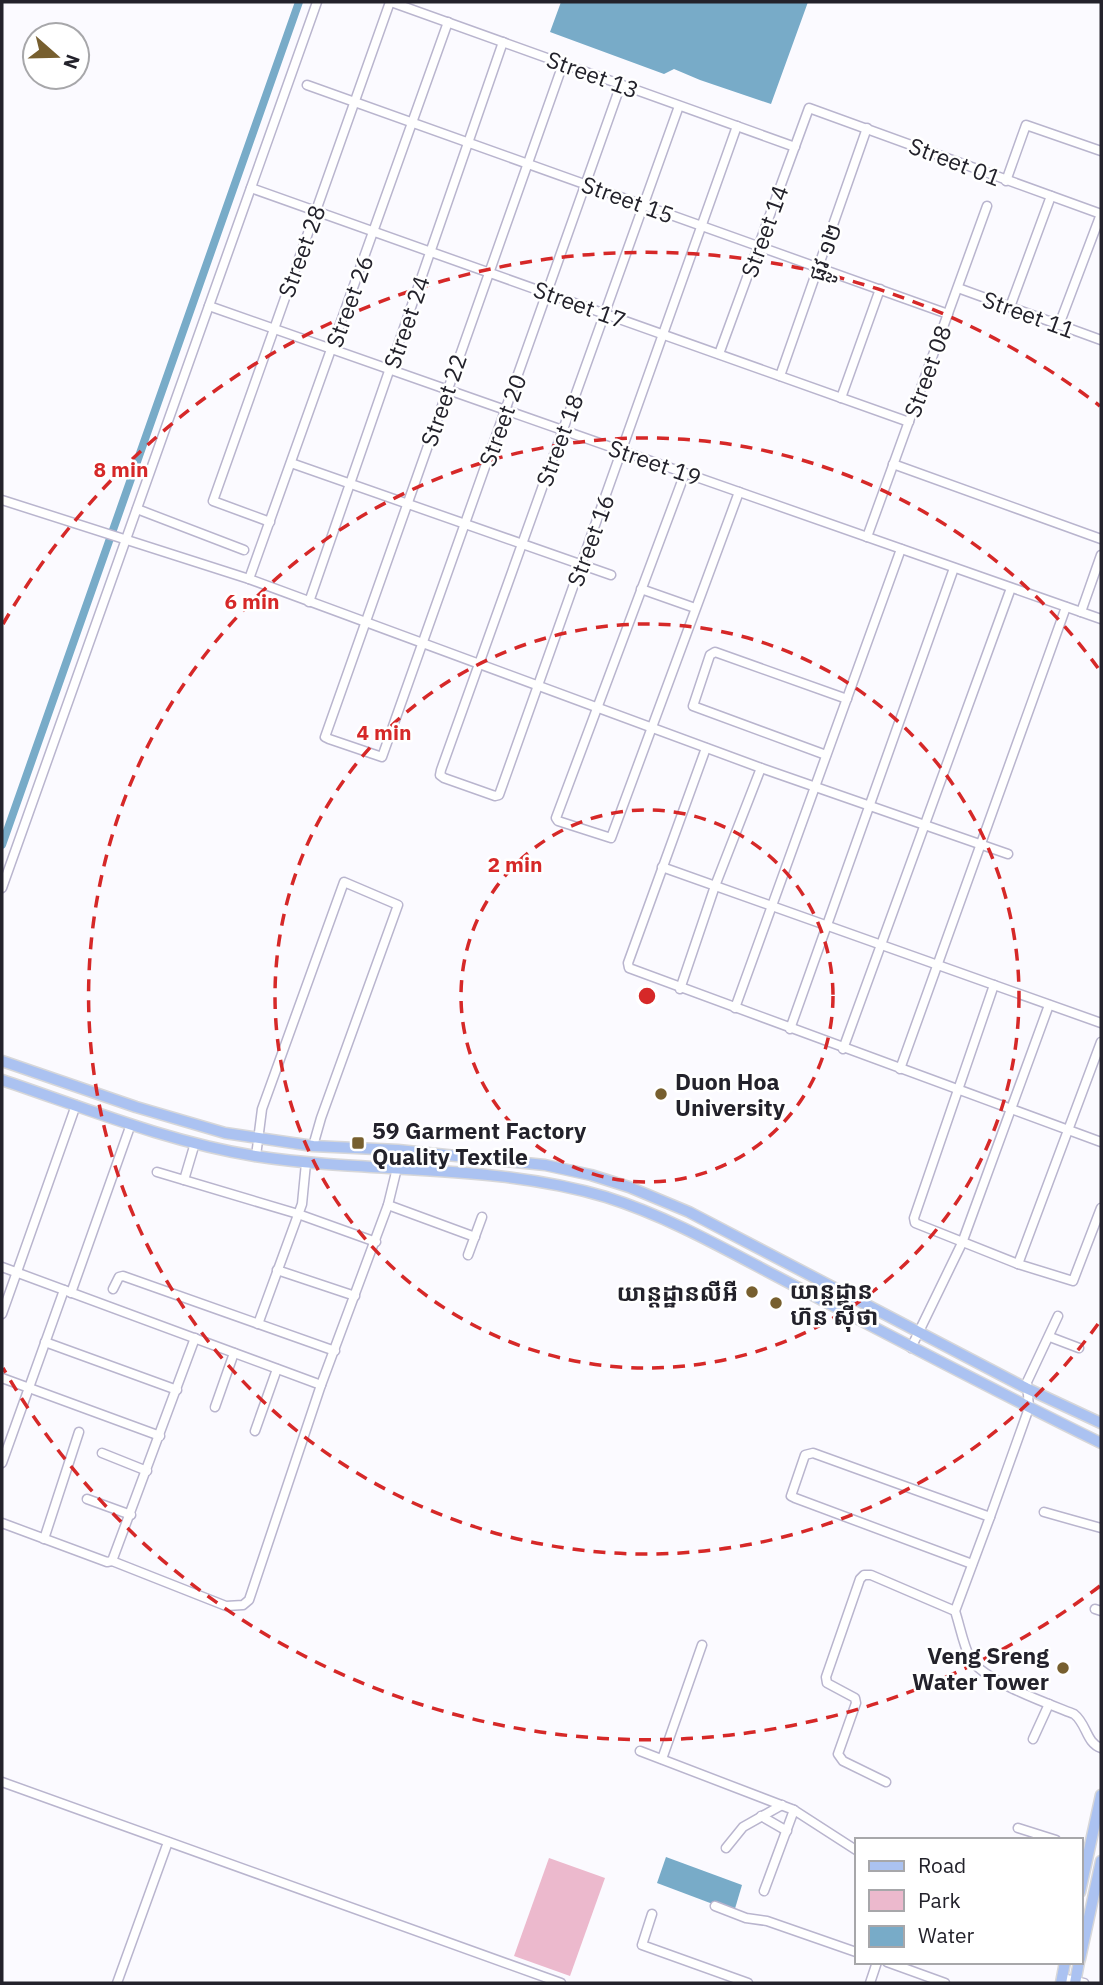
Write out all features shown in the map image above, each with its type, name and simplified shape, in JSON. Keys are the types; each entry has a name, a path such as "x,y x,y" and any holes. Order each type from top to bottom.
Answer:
{"main road":[{"path":"2,1061 197,1126 258,1139 545,1165 629,1186 839,1289 1026,1388 1101,1423"},
{"path":"2,1080 131,1124 195,1143 256,1156 306,1163 397,1168 542,1183 623,1203 661,1218 741,1258 911,1348 1101,1443"},
{"path":"585,1192 592,1175"},
{"path":"661,1218 668,1203"},
{"path":"1082,1875 1085,1849 1101,1795"},
{"path":"1082,1953 1098,1894 1101,1861"},
{"path":"1078,1983 1080,1964"}],"street":[{"path":"2,888 317,2"},
{"name":"Street 13","path":"390,2 795,147"},
{"name":"Street 28","path":"270,522 213,501 390,2"},
{"name":"Street 26","path":"249,579 448,22"},
{"name":"Street 24","path":"309,602 503,42"},
{"name":"Street 22","path":"382,757 325,737 563,64"},
{"name":"Street 15","path":"307,85 948,314"},
{"name":"Street 20","path":"382,757 621,85"},
{"name":"Street 18","path":"499,795 495,796 440,775 679,106"},
{"name":"Street 01","path":"809,108 1101,214"},
{"name":"Street 14","path":"719,354 809,108"},
{"path":"1006,181 1026,125 1101,151"},
{"name":"Street 16","path":"499,795 737,126"},
{"name":"ផ្លូវ ១២","path":"780,376 867,128"},
{"name":"Street 17","path":"251,188 909,422"},
{"path":"1010,307 1051,197"},
{"name":"Street 08","path":"867,537 987,206"},
{"path":"1059,325 1101,214"},
{"name":"Street 11","path":"958,288 1101,340"},
{"path":"841,398 880,289"},
{"name":"Street 19","path":"209,306 1101,619"},
{"path":"291,463 611,575"},
{"path":"893,464 1101,539"},
{"path":"685,473 556,818 558,821 610,839 739,492"},
{"path":"2,499 249,579 761,768 1008,854"},
{"path":"137,509 244,550"},
{"path":"735,1008 901,549"},
{"path":"1081,612 1101,555"},
{"path":"790,1029 954,568"},
{"path":"843,1049 1011,588"},
{"path":"641,589 695,608"},
{"path":"900,1069 1066,607"},
{"path":"826,755 693,706 710,655 715,652 847,699"},
{"path":"706,748 628,966 680,989 1101,1142"},
{"path":"680,989 715,886 761,768"},
{"path":"662,867 1101,1023"},
{"path":"256,1156 262,1109 344,882 398,905 313,1146"},
{"path":"995,985 914,1217 915,1223 1018,1264 1073,1281 1101,1208"},
{"path":"911,1348 962,1242 1049,1005"},
{"path":"1018,1264 1101,1042"},
{"path":"2,1314 76,1105"},
{"path":"2,1463 45,1342 131,1124"},
{"path":"184,1180 195,1143"},
{"path":"2,1523 107,1562 112,1561 226,1606 243,1605 249,1600 321,1385 376,1242 397,1168 398,1150"},
{"path":"258,1324 302,1204 306,1163"},
{"path":"157,1172 298,1214 376,1242"},
{"path":"388,1205 475,1237"},
{"path":"468,1255 482,1217"},
{"path":"2,1267 321,1385"},
{"path":"278,1270 355,1296"},
{"path":"113,1289 119,1277 123,1276 335,1351"},
{"path":"1058,1316 1027,1382 1029,1408 955,1611 969,1655 976,1665 999,1681 1080,1719 1093,1744 1101,1748"},
{"path":"1049,1337 1079,1348"},
{"path":"112,1561 195,1338"},
{"path":"45,1342 177,1390"},
{"path":"215,1407 234,1353"},
{"path":"255,1431 277,1369"},
{"path":"2,1378 160,1436"},
{"path":"44,1539 79,1432"},
{"path":"102,1453 147,1471"},
{"path":"972,1564 794,1499 791,1496 802,1463 808,1453 813,1453 990,1517"},
{"path":"86,1499 131,1515"},
{"path":"1044,1512 1101,1528"},
{"path":"886,1782 843,1761 838,1754 856,1703 855,1698 827,1683 826,1677 860,1579 864,1575 871,1575 955,1611"},
{"path":"662,1759 702,1645"},
{"path":"1033,1739 1049,1704"},
{"path":"640,1751 794,1810 855,1849"},
{"path":"2,1782 561,1983"},
{"path":"726,1848 743,1827 782,1805"},
{"path":"764,1891 794,1810"},
{"path":"761,1816 787,1831"},
{"path":"1018,1828 1050,1838"},
{"path":"117,1983 168,1842"},
{"path":"715,1906 855,1952"},
{"path":"652,1914 642,1945 748,1983"},
{"path":"870,1983 876,1964"},
{"path":"893,1964 945,1983"},
{"path":"1061,1981 1078,1983"}],"green space":[{"path":"549,1858 605,1878 570,1976 514,1956"}],"water":[{"path":"561,2 808,2 771,104 674,69 664,74 550,32"},
{"path":"666,1857 742,1885 734,1912 657,1883"}],"waterway":[{"path":"2,845 299,2"}],"place":[{"name":"Duon Hoa University","path":"661,1094"},
{"name":"59 Garment Factory Quality Textile","path":"358,1143"},
{"name":"យាន្ដដ្ឋានលីអី","path":"752,1292"},
{"name":"យាន្ដដ្ឋាន ហ៊ន ស៊ីថា","path":"776,1303"},
{"name":"Veng Sreng Water Tower","path":"1063,1668"}]}
